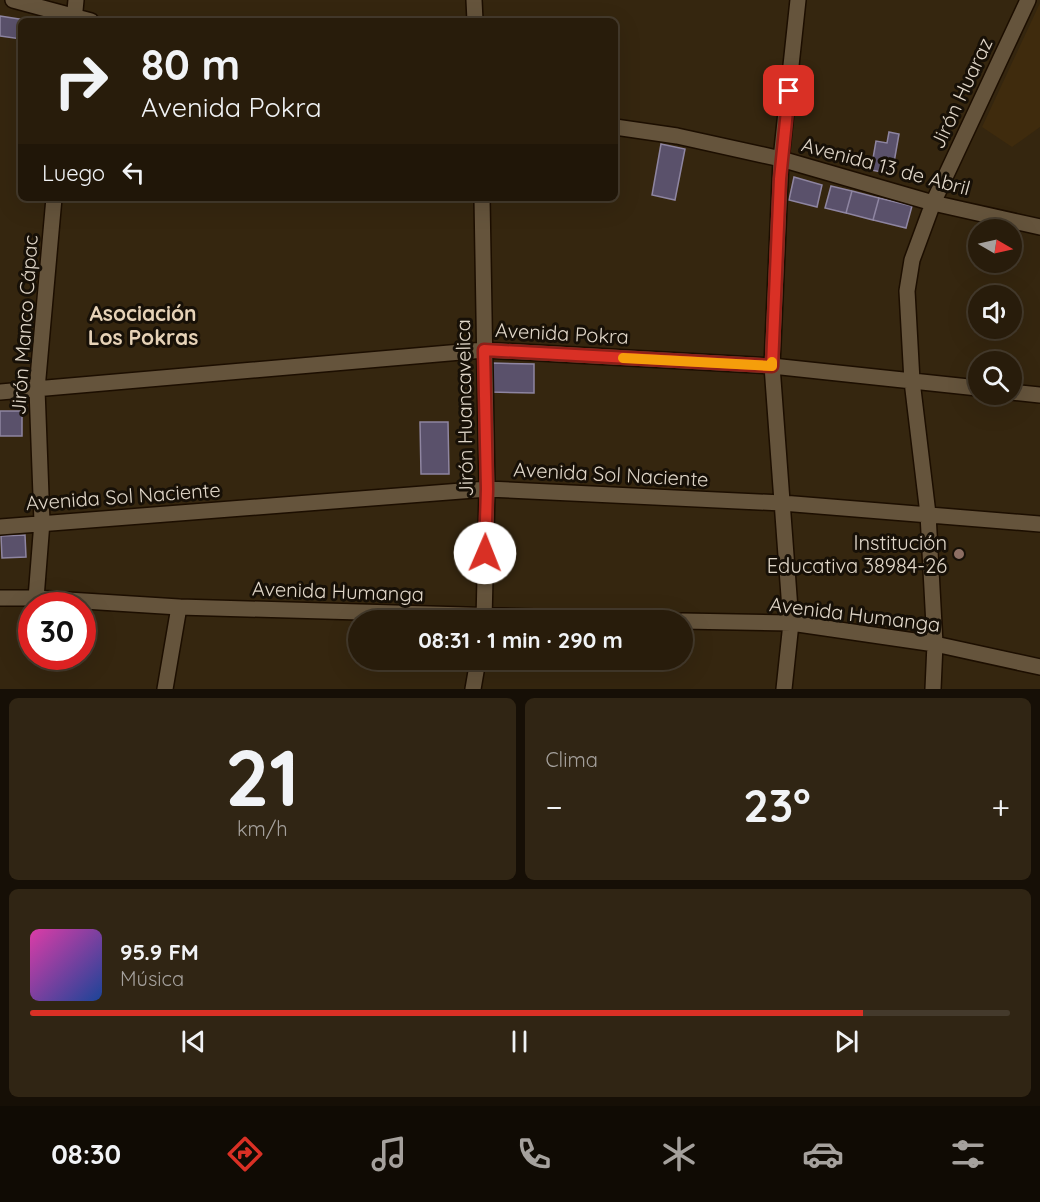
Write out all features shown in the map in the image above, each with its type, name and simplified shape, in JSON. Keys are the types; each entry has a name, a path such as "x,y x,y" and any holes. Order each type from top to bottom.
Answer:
{"street":[{"path":"13,0 72,18"},
{"path":"75,18 76,0"},
{"path":"474,0 475,18"},
{"path":"783,689 791,624 772,366 781,159 798,0"},
{"name":"Jirón Huaraz","path":"933,689 935,644 928,514 912,381 907,291 912,260 933,203 1028,0"},
{"name":"Avenida 13 de Abril","path":"618,127 677,136 781,159 933,203 1040,227"},
{"name":"Jirón Manco Cápac","path":"36,592 42,522 37,389 54,201"},
{"name":"Jirón Huancavelica","path":"482,201 487,489 484,610"},
{"name":"Avenida Pokra","path":"0,392 484,350 772,366 968,387"},
{"path":"1022,393 1040,395"},
{"name":"Avenida Sol Naciente","path":"0,526 487,489 782,503 1040,524"},
{"name":"Avenida Humanga","path":"0,598 18,598"},
{"name":"Avenida Humanga","path":"96,602 348,614"},
{"path":"165,689 179,607"},
{"name":"Avenida Humanga","path":"693,621 791,624 935,644 1040,667"},
{"path":"473,689 476,670"}],"shaded area":[{"path":"1040,3 1040,127 1012,147 982,127"}],"building":[{"path":"0,16 18,19 18,39 0,36"},
{"path":"889,132 899,134 892,174 871,170 876,141 887,143"},
{"path":"661,144 685,149 675,200 652,195"},
{"path":"794,177 822,185 817,207 789,200"},
{"path":"831,186 852,191 846,213 825,208"},
{"path":"852,191 879,198 873,220 846,213"},
{"path":"879,198 912,206 906,228 873,220"},
{"path":"492,363 534,364 534,393 491,392"},
{"path":"0,411 22,411 22,436 0,436"},
{"path":"420,422 448,422 449,474 421,474"},
{"path":"25,535 26,557 2,558 1,536"}],"slow traffic":[{"path":"623,358 772,366 772,362"}],"place":[{"name":"Institución Educativa 38984-26","path":"959,554"}],"district":[{"name":"Asociación Los Pokras","path":"143,325"}],"route":[{"path":"485,553 487,489 484,350 772,366 781,159 789,91"}]}
